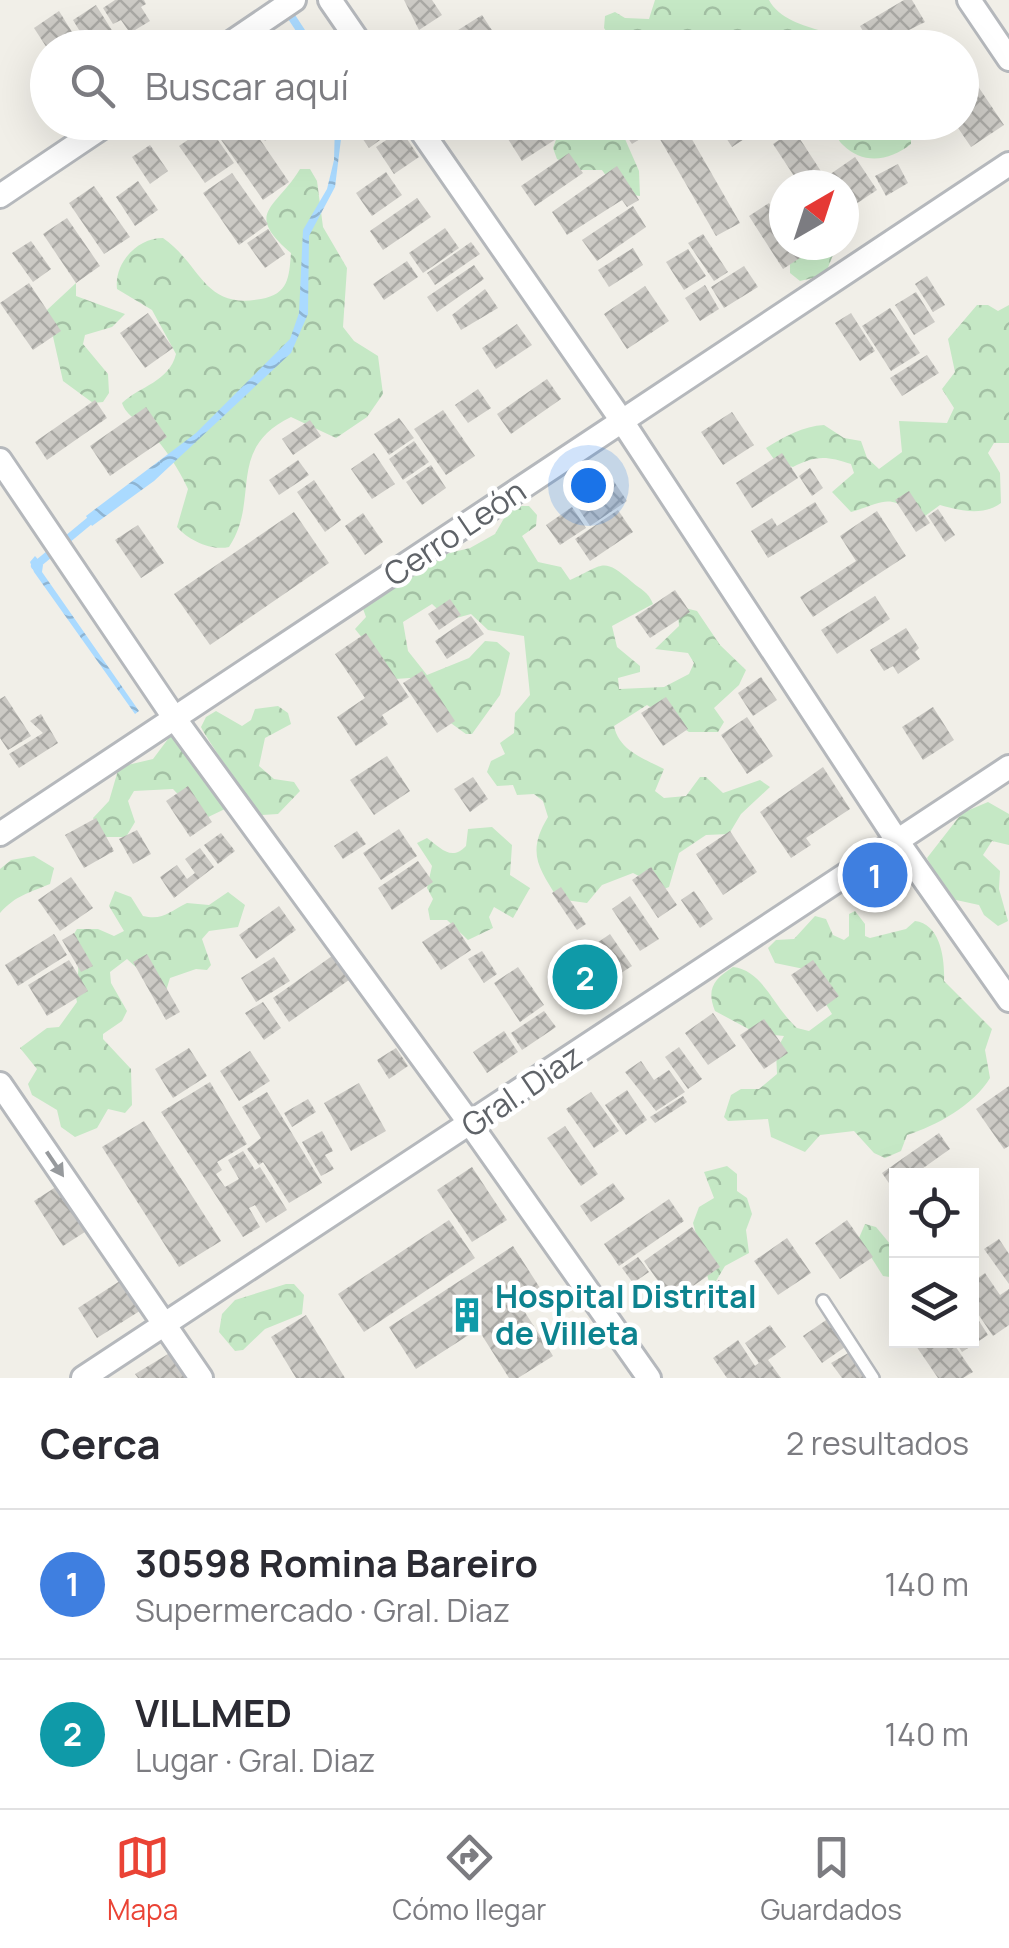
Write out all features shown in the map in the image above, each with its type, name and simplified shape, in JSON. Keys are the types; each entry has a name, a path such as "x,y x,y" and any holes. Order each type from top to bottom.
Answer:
{"street":[{"path":"330,0 351,30"},
{"path":"968,0 1009,59"},
{"path":"250,30 293,1"},
{"path":"0,196 83,140"},
{"path":"427,140 622,421 898,842 1009,1000"},
{"name":"Cerro León","path":"0,834 1009,164"},
{"path":"0,460 175,720 472,1125 649,1378"},
{"name":"Gral. Diaz","path":"83,1378 472,1125 1009,767"},
{"path":"0,1084 201,1378"}],"lane":[{"path":"822,1301 874,1378"}],"green space":[{"path":"655,0 769,0 785,16 819,30 604,28 605,16 615,12 625,18 649,19"},
{"path":"556,140 625,140 639,171 640,196 618,193 602,170 579,170 557,159 553,148"},
{"path":"839,140 911,140 911,144 894,154 877,158 859,156"},
{"path":"300,169 310,169 317,181 323,227 347,268 343,327 354,341 378,356 383,394 367,417 336,438 291,417 271,430 258,444 251,460 243,511 229,547 208,546 177,527 188,489 161,445 122,403 161,377 176,354 152,310 117,289 119,270 136,247 163,238 215,292 242,301 270,297 282,289 288,277 291,253 266,219"},
{"path":"790,260 831,260 825,275 800,281 790,273"},
{"path":"76,283 76,296 125,314 112,327 85,335 83,344 108,374 109,393 103,402 93,403 63,381 47,310"},
{"path":"977,305 988,305 998,311 1009,305 1009,443 994,443 988,453 1000,473 1001,503 979,511 940,505 921,519 894,502 851,512 832,492 854,473 851,464 822,458 793,467 776,462 766,448 809,427 824,425 844,438 861,441 867,458 879,469 902,452 899,421 947,423 954,408 942,389 955,372 948,339"},
{"path":"511,506 529,506 537,515 536,526 522,536 538,562 561,567 570,580 608,566 651,600 653,604 612,626 617,647 640,666 640,672 618,678 619,689 664,687 689,674 694,663 688,653 655,649 679,626 678,615 685,608 697,611 720,645 746,670 739,685 714,708 724,722 718,732 689,732 647,705 614,726 627,748 664,769 655,791 664,798 686,796 700,777 706,777 723,793 760,780 770,787 741,814 729,834 706,835 679,853 669,887 664,889 633,873 602,885 587,903 558,899 545,878 536,851 548,817 543,801 534,794 517,795 513,785 497,786 487,772 491,761 505,754 500,743 514,733 515,713 530,695 524,636 488,630 471,614 449,620 432,604 403,622 408,651 427,675 469,658 485,641 497,642 510,653 500,695 472,734 466,734 434,711 410,678 395,679 355,629 366,617 362,606 368,601 407,575 425,570 437,556 470,548 495,534"},
{"path":"278,706 288,713 291,724 265,738 259,766 274,779 294,782 300,791 278,814 262,815 201,727 206,717 216,711 242,726 251,720 255,709"},
{"path":"171,735 227,808 202,820 173,789 134,791 128,801 135,822 126,837 101,837 93,818 109,801 119,767 153,759"},
{"path":"988,802 1009,814 1009,845 992,841 983,855 1000,871 999,889 1008,921 998,926 984,915 979,905 947,898 927,858 962,813"},
{"path":"492,827 512,845 510,875 530,888 513,918 494,907 489,917 493,928 468,940 447,920 430,920 428,909 433,899 427,888 432,866 417,843 427,838 455,853 466,846 468,829"},
{"path":"34,856 54,868 50,884 17,898 0,913 0,869 11,860"},
{"path":"115,891 131,897 143,916 150,917 187,903 209,905 228,892 245,905 238,927 209,931 202,939 211,965 207,970 196,969 170,978 165,994 127,959 110,972 111,983 127,1011 122,1021 103,1034 103,1039 131,1069 132,1105 125,1113 108,1109 97,1128 75,1137 61,1127 57,1110 32,1095 28,1084 37,1069 20,1048 47,1028 59,1027 77,1002 77,962 67,945 77,929 98,929 114,936 124,931 109,906"},
{"path":"855,911 865,924 865,936 870,938 906,929 915,921 931,929 942,954 944,981 992,1029 985,1050 990,1078 983,1088 953,1113 907,1135 901,1151 885,1158 874,1153 854,1131 820,1135 805,1152 771,1137 768,1119 728,1121 724,1117 731,1095 741,1089 759,1089 777,1074 776,1051 784,1036 756,1033 715,1011 711,997 717,980 733,967 743,970 760,982 797,1028 809,1031 832,1014 804,969 775,963 768,948 776,940 794,939 815,916 826,919 833,935 844,940 849,936 849,914"},
{"path":"727,1166 737,1174 737,1191 747,1198 752,1214 746,1230 749,1253 725,1266 716,1281 709,1282 693,1223 699,1207 714,1198 704,1172"},
{"path":"865,1224 876,1227 889,1243 889,1277 883,1276 859,1238"},
{"path":"294,1284 304,1295 302,1314 265,1329 243,1350 235,1351 219,1332 222,1314 235,1300"}],"water":[{"path":"335,140 341,140 335,187 309,236 308,314 291,353 154,481 92,526 86,516 196,433 290,339 299,313 303,230 327,189"},
{"path":"35,556 43,565 42,572 139,711 135,714 34,572 30,562"}],"building":[{"path":"115,0 144,0 146,4 141,7 150,21 128,30 121,20 113,24 103,8"},
{"path":"404,0 432,0 442,15 419,30"},
{"path":"904,0 912,0 925,22 909,30 862,30 860,26"},
{"path":"96,5 112,30 79,30 73,20"},
{"path":"59,11 71,30 35,30"},
{"path":"482,15 492,30 458,30"},
{"path":"979,88 1004,125 971,147 966,140 979,140"},
{"path":"188,140 218,140 234,163 205,183 179,146"},
{"path":"221,140 260,140 289,182 263,200"},
{"path":"364,140 380,140 369,148"},
{"path":"386,140 408,140 419,157 394,174 376,147"},
{"path":"509,140 555,140 522,161"},
{"path":"660,140 692,140 740,223 716,236"},
{"path":"779,140 801,140 820,170 790,170 773,144"},
{"path":"150,145 168,171 150,184 132,157"},
{"path":"569,153 583,173 535,206 521,186"},
{"path":"855,157 877,190 859,202 859,170 836,170"},
{"path":"898,164 908,183 886,196 875,176"},
{"path":"617,166 639,200 627,207 622,200 567,235 552,212"},
{"path":"386,172 402,195 372,216 356,193"},
{"path":"232,173 268,224 239,245 203,193"},
{"path":"138,181 158,210 135,226 116,197"},
{"path":"94,186 130,237 104,254 69,203"},
{"path":"417,198 431,217 383,250 370,231"},
{"path":"769,203 769,247 749,216"},
{"path":"633,206 646,227 597,261 582,240"},
{"path":"67,218 100,266 76,283 43,234"},
{"path":"445,228 459,248 423,273 409,253"},
{"path":"268,229 285,254 265,268 247,243"},
{"path":"703,234 728,272 714,281 688,243"},
{"path":"31,241 51,269 33,282 12,253"},
{"path":"471,242 480,254 435,285 427,273"},
{"path":"633,248 643,265 609,287 598,270"},
{"path":"688,249 706,276 684,290 666,262"},
{"path":"777,260 797,260 783,269"},
{"path":"407,261 418,277 384,300 373,284"},
{"path":"474,265 484,279 437,312 427,297"},
{"path":"744,266 758,287 724,308 711,287"},
{"path":"927,276 945,305 933,312 915,284"},
{"path":"29,283 61,331 33,350 0,303"},
{"path":"705,285 719,309 700,321 685,298"},
{"path":"645,286 669,321 627,349 604,314"},
{"path":"485,289 498,308 461,330 452,315"},
{"path":"916,292 935,322 914,335 895,305"},
{"path":"890,308 920,353 891,371 862,326"},
{"path":"148,313 173,348 145,368 120,333"},
{"path":"851,313 875,351 860,361 835,323"},
{"path":"517,324 532,345 496,369 482,348"},
{"path":"927,355 939,373 902,396 890,378"},
{"path":"547,379 561,399 511,434 497,414"},
{"path":"478,389 491,408 468,423 455,405"},
{"path":"95,400 107,418 47,460 35,442"},
{"path":"146,407 167,437 110,476 90,446"},
{"path":"443,410 475,456 446,475 414,429"},
{"path":"732,412 754,445 723,465 701,432"},
{"path":"399,418 414,438 389,455 374,434"},
{"path":"310,420 321,436 293,455 282,439"},
{"path":"414,441 429,462 403,480 389,459"},
{"path":"374,453 395,484 372,499 351,469"},
{"path":"782,453 798,478 752,508 736,483"},
{"path":"298,460 309,475 279,495 269,480"},
{"path":"431,465 446,488 422,505 406,482"},
{"path":"810,468 823,488 812,496 799,476"},
{"path":"609,474 627,501 590,526 572,499"},
{"path":"314,480 341,520 325,532 297,492"},
{"path":"909,491 930,523 916,532 895,500"},
{"path":"815,502 828,522 768,558 751,531 772,518 777,526"},
{"path":"572,507 586,528 560,545 546,525"},
{"path":"938,509 955,535 945,542 928,516"},
{"path":"618,510 633,532 590,561 575,539"},
{"path":"877,511 906,556 813,617 800,597 856,561 840,536"},
{"path":"294,512 329,563 210,645 174,594"},
{"path":"363,513 383,542 365,555 345,526"},
{"path":"138,525 164,563 141,578 115,540"},
{"path":"675,590 690,612 650,638 635,617"},
{"path":"875,596 890,619 837,654 821,630"},
{"path":"450,599 461,615 439,630 428,614"},
{"path":"471,616 484,634 447,659 435,641"},
{"path":"906,628 919,648 915,652 920,659 898,674 893,666 884,671 870,650"},
{"path":"366,633 409,697 382,715 388,724 356,746 337,717 365,698 335,654"},
{"path":"422,671 455,721 437,733 403,683"},
{"path":"761,677 777,700 753,716 738,693"},
{"path":"5,696 31,736 8,750 0,738 0,699"},
{"path":"666,697 688,729 663,746 641,713"},
{"path":"933,707 954,740 923,760 902,727"},
{"path":"41,714 58,743 19,768 9,754 43,733 30,721"},
{"path":"747,717 773,756 747,774 721,735"},
{"path":"387,756 410,791 374,815 350,780"},
{"path":"823,767 850,809 806,838 811,845 791,858 760,812"},
{"path":"473,777 488,799 470,812 454,789"},
{"path":"188,786 212,822 190,837 166,801"},
{"path":"96,818 114,851 84,868 65,835"},
{"path":"399,829 417,856 381,880 363,853"},
{"path":"137,830 151,854 133,864 119,839"},
{"path":"357,831 366,844 343,859 334,846"},
{"path":"730,831 757,872 723,895 696,854"},
{"path":"221,833 235,851 218,864 204,845"},
{"path":"200,848 214,867 174,898 160,877 177,865 187,879 195,873 185,859"},
{"path":"418,861 433,882 392,910 378,888"},
{"path":"651,867 677,905 658,918 632,880"},
{"path":"71,877 93,908 60,931 38,900"},
{"path":"561,887 586,924 577,930 552,893"},
{"path":"694,891 713,919 700,928 681,900"},
{"path":"630,896 659,939 640,951 612,909"},
{"path":"279,906 296,930 256,959 239,935"},
{"path":"453,922 471,950 441,970 422,942"},
{"path":"74,933 93,966 81,972 62,940"},
{"path":"54,934 67,955 18,986 5,965"},
{"path":"610,934 632,966 618,975 597,943"},
{"path":"593,944 619,982 577,1011 551,972"},
{"path":"482,951 497,974 484,983 468,959"},
{"path":"147,954 180,1012 166,1020 133,962"},
{"path":"332,956 349,980 289,1022 273,998"},
{"path":"274,957 290,981 256,1002 241,978"},
{"path":"69,960 88,991 47,1016 28,985"},
{"path":"813,960 839,996 817,1012 791,975"},
{"path":"518,967 544,1005 520,1022 494,983"},
{"path":"263,1002 281,1028 264,1040 245,1013"},
{"path":"544,1011 556,1027 522,1050 511,1033"},
{"path":"713,1013 736,1046 708,1065 685,1033"},
{"path":"764,1019 788,1053 764,1069 740,1035"},
{"path":"504,1031 518,1052 487,1073 473,1052"},
{"path":"679,1047 702,1079 688,1089 665,1057"},
{"path":"189,1048 207,1076 173,1098 155,1069"},
{"path":"396,1048 408,1066 389,1079 377,1060"},
{"path":"250,1051 270,1081 239,1101 220,1071"},
{"path":"641,1061 654,1080 669,1070 685,1092 656,1111 625,1072"},
{"path":"210,1082 247,1144 217,1162 222,1170 216,1174 225,1187 239,1179 228,1160 243,1151 255,1170 260,1167 287,1210 266,1223 255,1205 249,1208 260,1227 243,1237 161,1112"},
{"path":"359,1083 386,1131 351,1151 324,1103"},
{"path":"1009,1086 1009,1146 1004,1149 976,1109"},
{"path":"627,1090 647,1120 626,1135 605,1105"},
{"path":"267,1092 322,1183 289,1203 263,1162 259,1165 247,1149 261,1138 242,1107"},
{"path":"591,1092 619,1131 594,1148 566,1109"},
{"path":"683,1096 687,1102 655,1123 650,1117"},
{"path":"308,1099 316,1112 292,1127 284,1113"},
{"path":"144,1121 221,1241 179,1267 102,1147"},
{"path":"565,1126 598,1174 581,1186 547,1138"},
{"path":"322,1131 333,1151 325,1155 334,1169 321,1176 302,1142"},
{"path":"939,1133 950,1149 923,1168 889,1168"},
{"path":"472,1167 507,1220 472,1242 437,1190"},
{"path":"613,1183 625,1199 591,1222 580,1206"},
{"path":"59,1185 88,1230 63,1246 34,1201"},
{"path":"669,1199 684,1221 619,1266 604,1244"},
{"path":"449,1220 475,1258 364,1332 338,1294"},
{"path":"847,1220 873,1257 840,1279 815,1243"},
{"path":"692,1227 720,1267 672,1301 644,1261"},
{"path":"787,1238 811,1273 778,1295 754,1261"},
{"path":"999,1239 1009,1254 1009,1284 984,1249"},
{"name":"Hospital Distrital de Villeta","path":"513,1246 540,1288 519,1303 553,1356 518,1378 509,1378 478,1329 416,1369 389,1327"},
{"path":"638,1257 649,1272 633,1283 622,1268"},
{"path":"985,1273 1000,1295 1009,1289 1009,1325 993,1336 979,1315 979,1277"},
{"path":"126,1277 146,1307 97,1338 78,1308"},
{"path":"719,1280 726,1290 699,1309 692,1299"},
{"path":"306,1315 345,1378 296,1378 271,1337"},
{"path":"829,1318 848,1345 822,1363 803,1336"},
{"path":"979,1321 988,1335 979,1341"},
{"path":"770,1325 786,1347 768,1360 781,1378 727,1378 713,1358 738,1340 755,1366 759,1363 745,1343"},
{"path":"917,1348 956,1348 973,1372 963,1378 938,1378"},
{"path":"173,1351 189,1378 138,1378 135,1374"},
{"path":"850,1352 868,1378 842,1378 831,1363"}],"waterway":[{"path":"287,10 300,30"},
{"path":"35,566 93,518"}],"place":[{"name":"30598 Romina Bareiro","path":"875,875"},
{"name":"VILLMED","path":"585,977"},
{"name":"Hospital Distrital de Villeta","path":"467,1315"}]}
